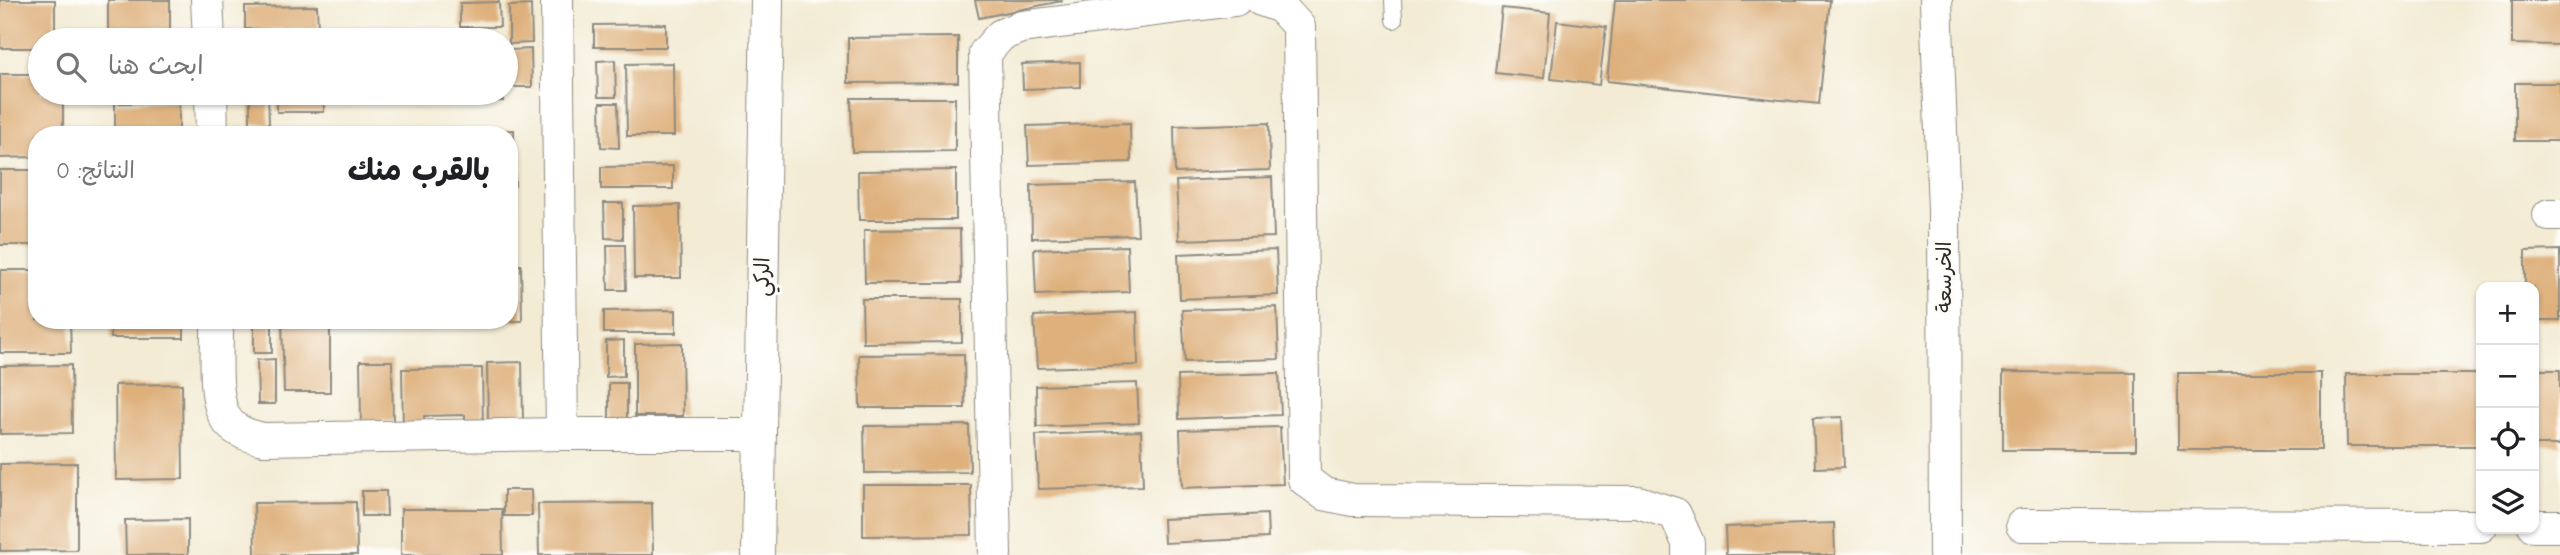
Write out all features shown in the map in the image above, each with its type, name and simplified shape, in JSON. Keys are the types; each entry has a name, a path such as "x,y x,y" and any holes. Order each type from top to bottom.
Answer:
{"street":[{"path":"207,0 208,28"},
{"path":"557,0 562,433"},
{"name":"الركي","path":"758,555 767,0"},
{"path":"995,555 985,53 1001,34 1021,27 1235,0"},
{"path":"1261,0 1281,7 1299,27 1304,479 1324,494 1353,500 1638,502 1675,514 1688,543 1688,555"},
{"name":"الخرسعة","path":"1936,0 1944,210 1944,555"},
{"path":"211,105 212,126"},
{"path":"217,329 218,405 229,423 244,434 263,439 562,433 759,434"},
{"path":"2022,525 2476,526"},
{"path":"2539,526 2560,526"},
{"path":"2481,534 2481,555"}],"lane":[{"path":"1393,0 1394,20"}],"building":[{"path":"0,0 55,0 55,28 28,28 28,48 0,48"},
{"path":"108,0 170,0 170,28 108,28"},
{"path":"975,0 1062,0 1062,1 979,18"},
{"path":"1615,0 1830,0 1819,104 1607,81"},
{"path":"2512,0 2560,0 2560,45 2512,44"},
{"path":"499,2 500,27 460,27 460,3"},
{"path":"531,5 532,43 518,44 518,28 509,28 509,6"},
{"path":"317,6 318,28 245,28 245,7"},
{"path":"1502,8 1550,13 1544,78 1495,73"},
{"path":"1557,21 1606,27 1599,85 1551,79"},
{"path":"666,24 666,47 594,47 594,25"},
{"path":"958,37 958,82 848,83 848,38"},
{"path":"531,49 532,87 518,87 518,50"},
{"path":"615,60 616,97 598,97 597,61"},
{"path":"1080,62 1080,87 1023,89 1022,64"},
{"path":"673,63 674,136 627,136 626,64"},
{"path":"0,74 28,74 28,105 63,105 63,126 28,126 28,157 0,158"},
{"path":"2515,83 2560,83 2560,141 2515,141"},
{"path":"851,98 955,98 955,151 852,152"},
{"path":"600,103 618,103 619,148 601,147"},
{"path":"115,105 179,105 179,126 115,126"},
{"path":"250,105 268,105 269,124 250,124"},
{"path":"277,105 324,105 324,112 277,112"},
{"path":"1130,123 1131,162 1029,165 1027,126"},
{"path":"1269,123 1270,170 1175,173 1174,126"},
{"path":"673,166 673,189 601,189 601,167"},
{"path":"0,170 28,170 28,245 0,245"},
{"path":"956,170 956,220 859,220 858,171"},
{"path":"1272,177 1274,237 1179,240 1176,181"},
{"path":"1135,182 1138,235 1032,238 1031,185"},
{"path":"604,203 623,203 623,239 605,238"},
{"path":"680,205 681,278 634,278 633,206"},
{"path":"960,229 961,283 865,283 864,230"},
{"path":"607,245 625,245 626,290 608,290"},
{"path":"1127,246 1129,292 1036,295 1034,249"},
{"path":"1276,250 1278,295 1180,299 1178,254"},
{"path":"2560,250 2560,320 2539,320 2539,282 2525,282 2525,251"},
{"path":"518,265 521,265 522,321 518,321"},
{"path":"0,270 28,270 28,329 70,329 71,353 0,353"},
{"path":"862,299 962,299 962,342 863,343"},
{"path":"1277,307 1279,359 1185,362 1182,310"},
{"path":"676,310 676,333 604,333 604,311"},
{"path":"1137,312 1138,365 1037,368 1034,316"},
{"path":"111,329 184,329 184,338 111,338"},
{"path":"254,329 272,329 272,353 254,353"},
{"path":"282,329 330,329 330,392 284,392"},
{"path":"624,340 624,376 606,377 606,341"},
{"path":"682,343 683,416 635,416 635,344"},
{"path":"964,354 965,408 860,408 859,355"},
{"path":"275,359 275,404 258,404 257,360"},
{"path":"360,361 392,361 393,421 361,422"},
{"path":"522,362 523,420 488,421 487,363"},
{"path":"71,365 72,433 0,434 0,366"},
{"path":"482,368 483,427 465,428 465,415 424,416 424,428 403,428 402,369"},
{"path":"2539,370 2560,370 2560,445 2539,445"},
{"path":"2003,372 2136,373 2136,450 2003,450"},
{"path":"1279,373 1281,415 1179,419 1178,376"},
{"path":"2178,373 2321,373 2321,450 2178,450"},
{"path":"2346,374 2476,374 2476,446 2347,446"},
{"path":"609,383 627,383 627,428 609,427"},
{"path":"1137,383 1139,423 1037,427 1036,386"},
{"path":"182,384 183,479 116,480 115,385"},
{"path":"1842,417 1844,467 1815,468 1813,418"},
{"path":"969,425 970,472 865,473 864,426"},
{"path":"1280,427 1283,484 1182,488 1180,430"},
{"path":"1141,431 1143,486 1038,489 1036,435"},
{"path":"77,463 77,550 0,551 0,464"},
{"path":"863,485 971,485 972,535 863,536"},
{"path":"504,490 531,490 532,516 504,516"},
{"path":"362,491 386,491 387,516 362,516"},
{"path":"356,502 357,555 255,555 254,503"},
{"path":"652,503 653,555 539,555 538,504"},
{"path":"401,509 502,509 503,555 401,555"},
{"path":"1267,514 1268,538 1164,543 1163,519"},
{"path":"188,519 188,555 126,555 125,520"},
{"path":"1834,523 1835,555 1726,555 1725,527"}]}
